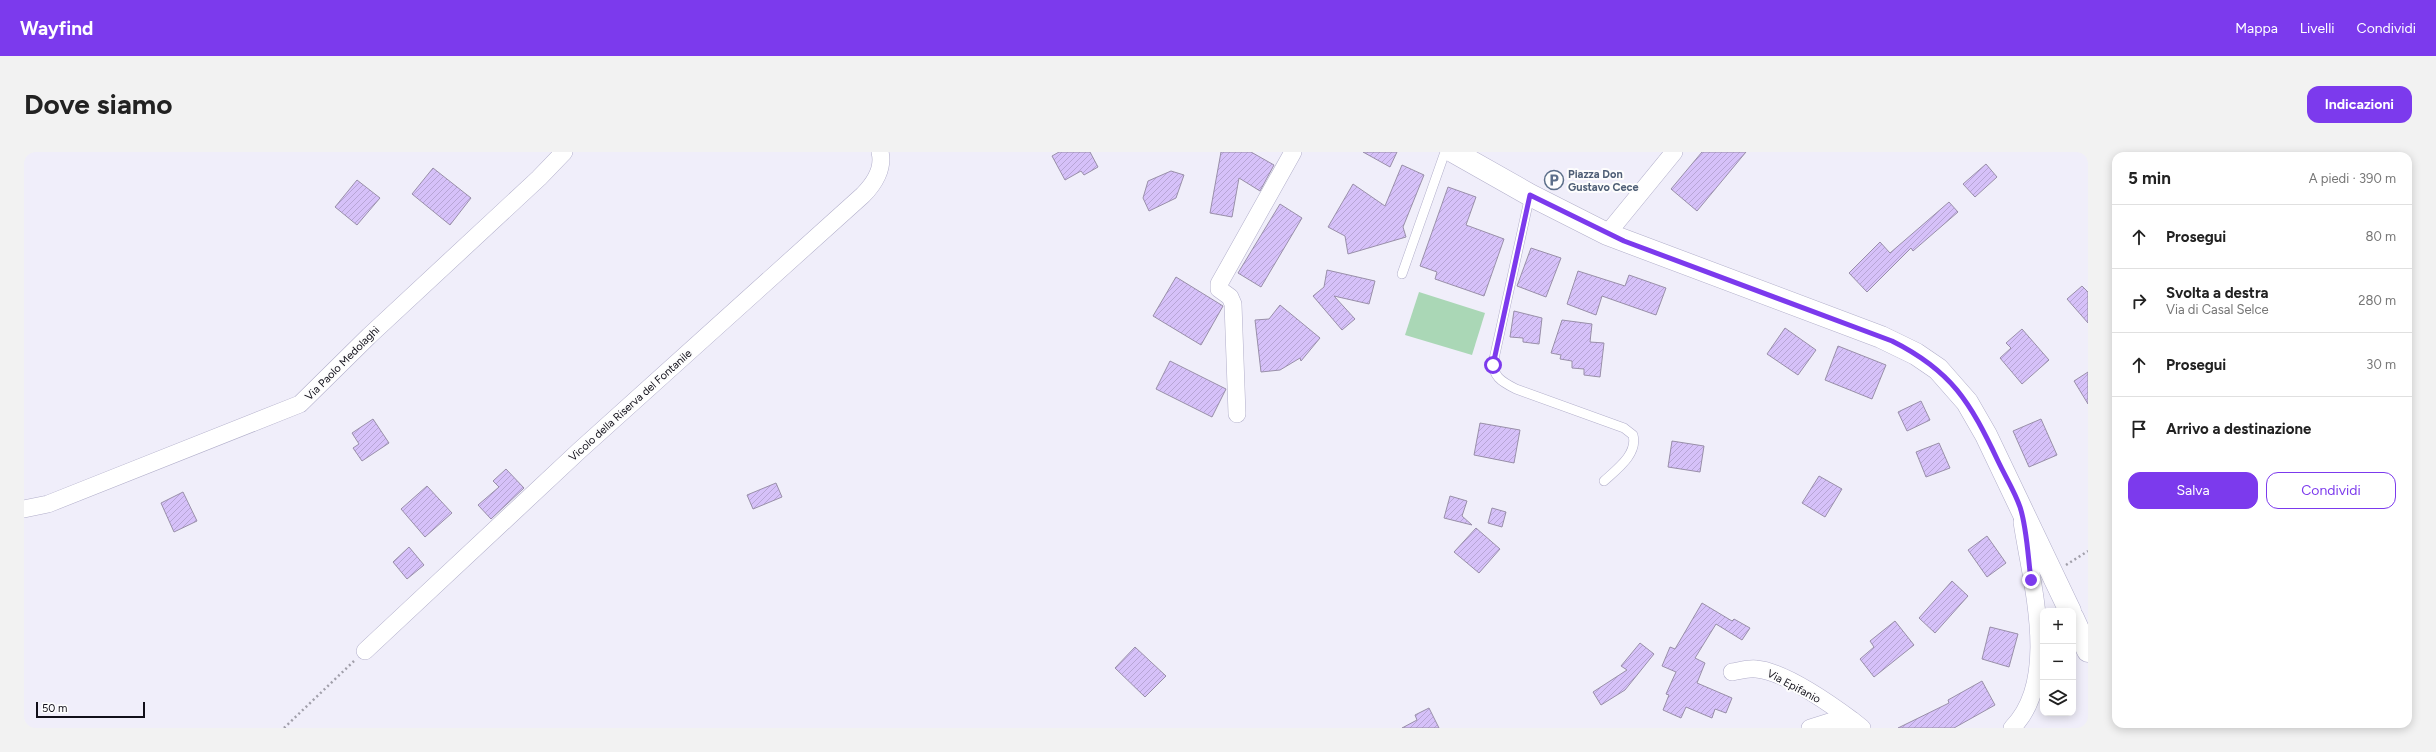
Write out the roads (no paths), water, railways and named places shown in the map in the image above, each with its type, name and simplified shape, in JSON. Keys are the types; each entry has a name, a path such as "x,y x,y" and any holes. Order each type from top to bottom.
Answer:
{"main road":[{"path":"1454,152 1530,195 1607,234 1881,337 1916,354 1948,379 1967,402 1983,430 2069,608"},
{"path":"2076,625 2088,651"}],"street":[{"name":"Via Paolo Medolaghi","path":"24,509 48,504 300,404 369,336 539,178 564,152"},
{"name":"Vicolo della Riserva del Fontanile","path":"364,651 580,450 863,195 879,169 882,160 880,152"},
{"path":"1237,414 1233,304 1230,297 1220,289 1219,284 1261,212 1293,152"},
{"path":"1607,234 1674,152"},
{"path":"2012,728 2030,703 2039,670 2039,639 2020,508"},
{"name":"Via Epifanio","path":"1732,672 1755,668 1766,671 1798,686 1857,724"},
{"path":"1810,728 1828,722 1857,724"}],"lane":[{"path":"1402,274 1445,152"},
{"path":"1530,195 1494,360 1493,371 1500,380 1516,389 1624,428 1633,435 1635,443 1632,452 1604,481"}],"place":[{"name":"Piazza Don Gustavo Cece","path":"1554,180"}]}
